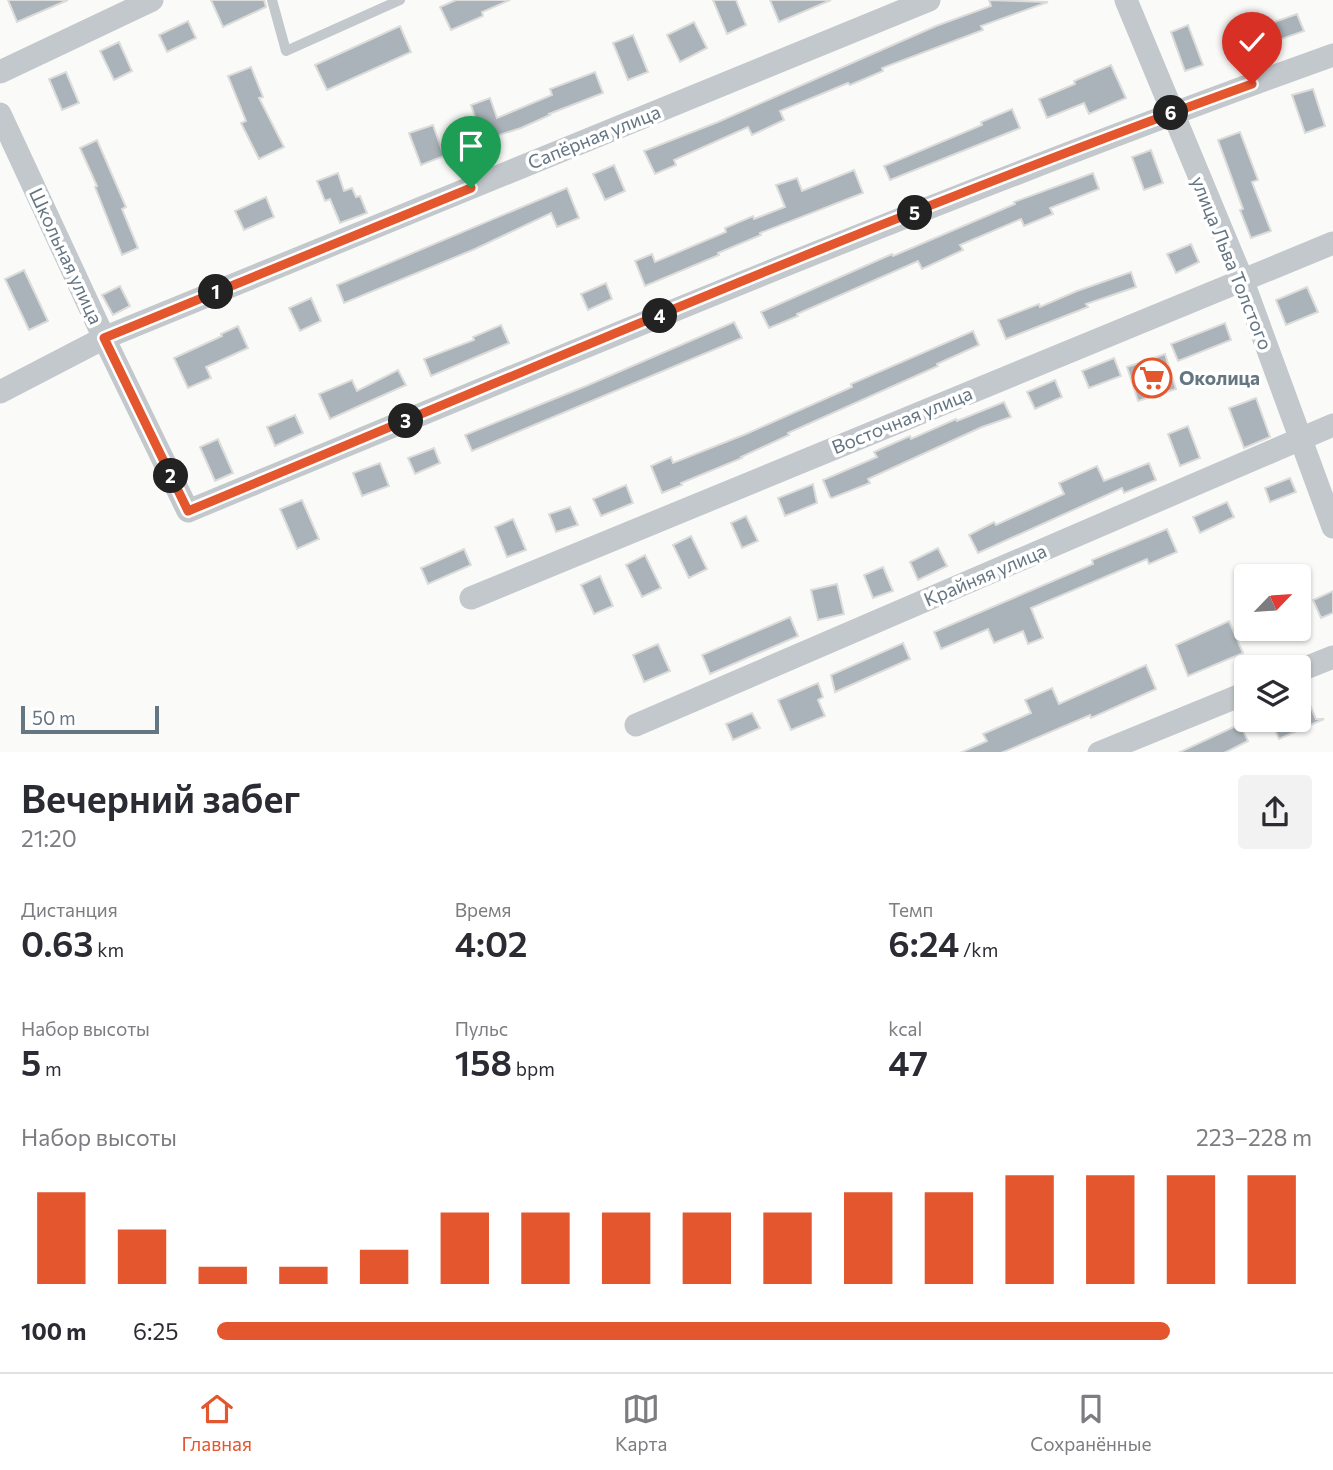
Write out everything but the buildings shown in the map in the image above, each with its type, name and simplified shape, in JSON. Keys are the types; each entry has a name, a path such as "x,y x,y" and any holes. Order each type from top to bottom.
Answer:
{"street":[{"path":"0,72 152,0"},
{"name":"Сапёрная улица","path":"0,392 104,338 929,0"},
{"name":"улица Льва Толстого","path":"1126,0 1242,279 1333,527"},
{"path":"1172,113 1333,55"},
{"name":"Школьная улица","path":"0,114 188,511 803,257 1172,113"},
{"name":"Восточная улица","path":"471,598 1333,243"},
{"name":"Крайняя улица","path":"636,725 1333,425"},
{"path":"1311,666 1333,657"},
{"path":"1099,752 1234,698"}],"lane":[{"path":"272,0 286,51 400,0"}],"place":[{"name":"Околица","path":"1152,378"}],"route":[{"path":"471,188 104,338 188,511 803,257 1252,84"}]}
